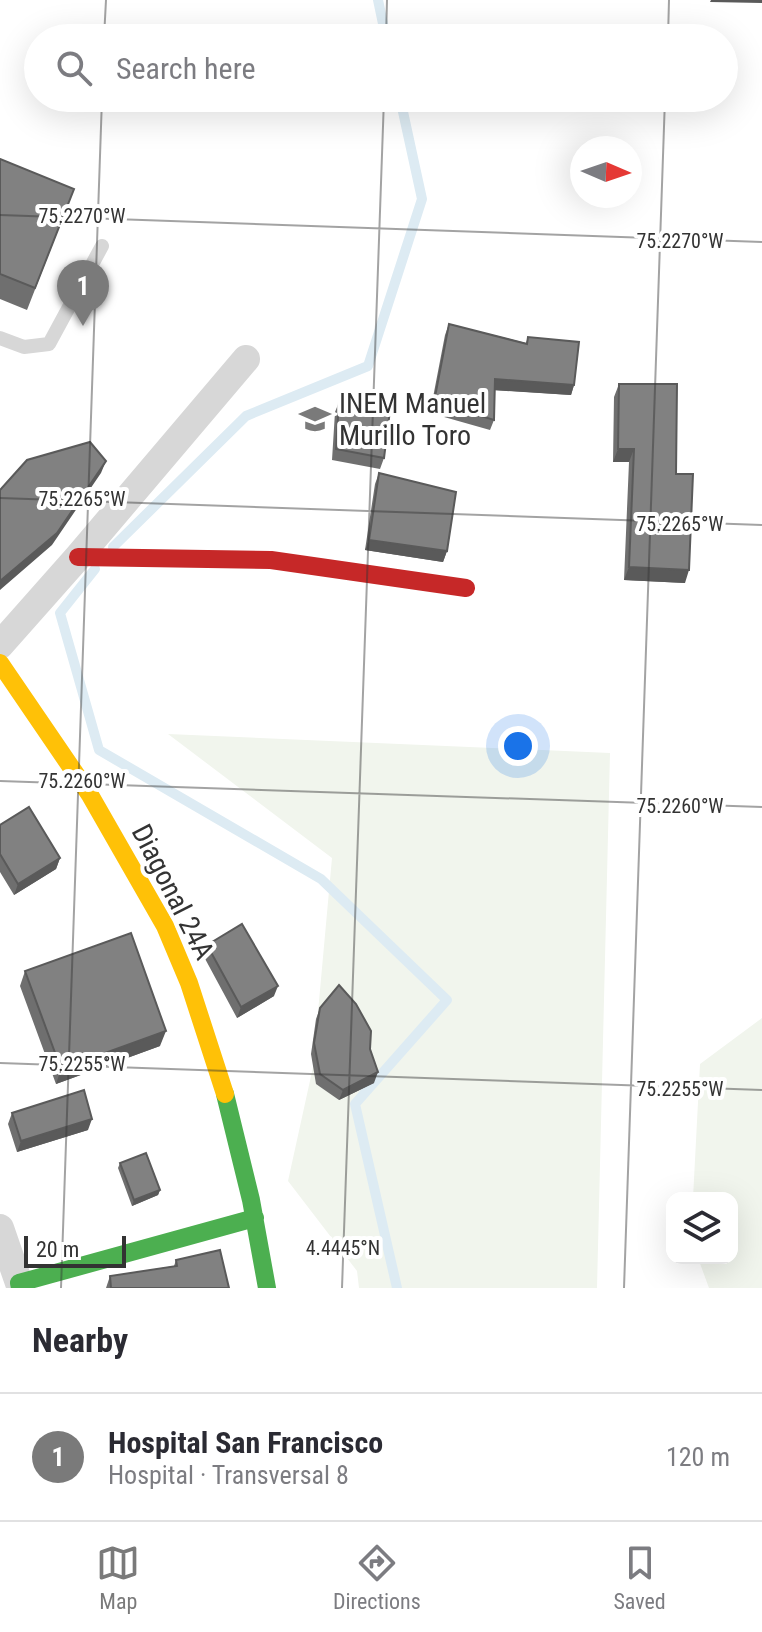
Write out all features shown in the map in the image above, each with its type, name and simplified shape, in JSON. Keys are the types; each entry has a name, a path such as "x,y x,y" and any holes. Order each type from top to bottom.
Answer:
{"street":[{"path":"0,645 80,557 246,359"},
{"path":"80,557 271,560 466,588"},
{"name":"Diagonal 24A","path":"0,663 57,742 118,841 172,940 210,1043 255,1218 267,1288"},
{"path":"0,1228 19,1285 255,1218"}],"lane":[{"path":"0,338 24,347 49,344 102,246"}],"shaded area":[{"path":"168,734 610,753 597,1288 359,1288 357,1271 288,1181 313,1067 332,858"},
{"path":"762,1018 762,1288 709,1288 700,1264 738,1264 738,1192 693,1192 700,1064"}],"building":[{"path":"0,159 74,189 35,288 0,274"},
{"path":"449,324 527,344 528,337 579,342 574,385 495,379 494,420 434,402"},
{"path":"619,384 677,384 676,474 693,474 689,570 629,567 634,449 618,449"},
{"path":"339,402 390,410 384,458 336,449"},
{"path":"90,442 106,461 57,533 0,581 0,490 27,460"},
{"path":"379,473 456,492 447,551 369,540"},
{"path":"29,807 60,858 18,884 0,854 0,825"},
{"path":"242,924 278,986 241,1007 207,945"},
{"path":"131,933 166,1031 61,1069 25,971"},
{"path":"339,985 356,1004 371,1031 370,1049 378,1072 343,1090 320,1074 314,1043 320,1008"},
{"path":"84,1090 92,1119 21,1141 12,1113"},
{"path":"146,1153 160,1190 134,1200 120,1163"},
{"path":"220,1250 229,1288 111,1288 110,1276 177,1266 176,1260"}],"waterway":[{"path":"378,0 383,24"},
{"path":"113,547 246,416 368,366 422,199 403,112"},
{"path":"95,569 60,613 99,750 321,879 447,1000 355,1104 397,1288"}],"traffic: fast":[{"path":"225,1094 251,1200 267,1288"},
{"path":"20,1288 19,1283 255,1218"}],"traffic: slow":[{"path":"0,663 90,795 165,926 189,983 225,1094"}],"traffic: jam":[{"path":"78,557 271,560 466,588"}],"place":[{"name":"Hospital San Francisco","path":"83,326"},
{"name":"INEM Manuel Murillo Toro","path":"315,419"}]}
